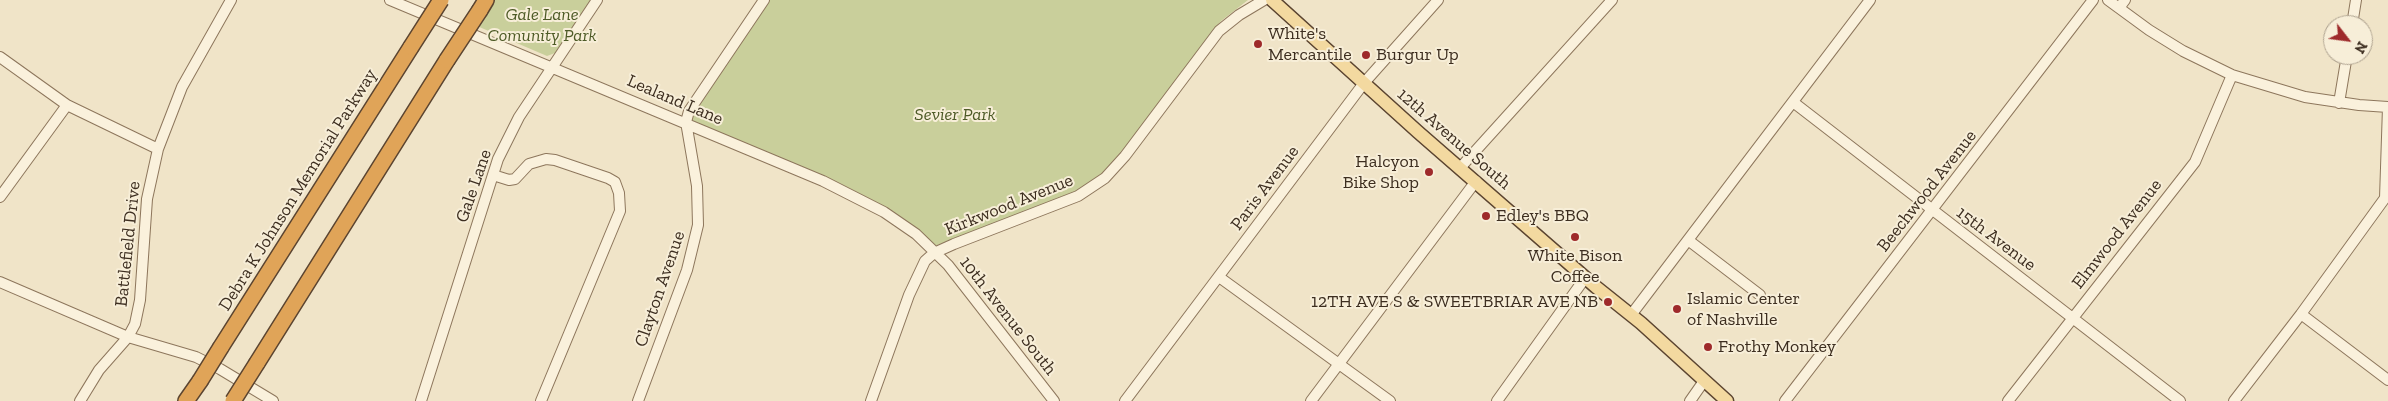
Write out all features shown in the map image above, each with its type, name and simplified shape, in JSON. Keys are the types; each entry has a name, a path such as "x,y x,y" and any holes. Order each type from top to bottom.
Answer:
{"highway":[{"name":"Debra K Johnson Memorial Parkway","path":"186,401 441,0"},
{"path":"233,401 483,5"}],"main road":[{"name":"12th Avenue South","path":"1272,0 1460,168 1631,315 1727,401"}],"street":[{"name":"Battlefield Drive","path":"80,401 103,364 128,337 139,307 145,212 158,149 182,87 231,0"},
{"name":"Lealand Lane","path":"390,0 686,122 867,202 901,223 934,253"},
{"name":"Gale Lane","path":"421,401 498,159 519,117 551,66 597,0"},
{"path":"686,122 689,111 764,0"},
{"name":"Kirkwood Avenue","path":"871,401 918,272 925,261 934,253 1062,204 1095,185 1125,156 1219,31 1239,15 1264,0"},
{"name":"Paris Avenue","path":"1125,401 1364,83 1438,0"},
{"path":"1460,168 1612,0"},
{"path":"1631,315 1870,0"},
{"name":"Beechwood Avenue","path":"1785,401 2093,0"},
{"path":"2108,0 2122,4 2183,51 2232,75 2305,97 2339,103 2388,107 2385,198 2234,401"},
{"path":"2354,15 2356,0"},
{"path":"0,57 67,105 158,149"},
{"path":"2339,103 2345,65"},
{"name":"Elmwood Avenue","path":"2008,401 2195,162 2232,75"},
{"name":"15th Avenue","path":"1793,102 2180,401"},
{"path":"0,197 67,105"},
{"name":"Clayton Avenue","path":"638,401 687,270 698,225 697,186 686,122"},
{"path":"493,175 509,180 515,179 529,164 546,159 566,162 615,182 619,193 620,211 541,401"},
{"path":"1311,401 1476,181"},
{"path":"1688,240 1760,295"},
{"name":"10th Avenue South","path":"934,253 948,264 1054,401"},
{"path":"1219,277 1390,401"},
{"path":"1497,401 1586,278"},
{"path":"0,282 128,337 203,360 273,401"},
{"path":"2300,314 2388,380"},
{"path":"1690,401 1704,381"}],"green space":[{"name":"Gale Lane Comunity Park","path":"494,0 591,0 555,53 547,56 477,26"},
{"name":"Sevier Park","path":"769,0 1248,0 1221,21 1114,163 1098,178 1082,189 1061,199 935,246 903,219 841,184 687,120"}],"place":[{"name":"White's Mercantile","path":"1258,44"},
{"name":"Burgur Up","path":"1366,55"},
{"name":"Halcyon Bike Shop","path":"1429,172"},
{"name":"Edley's BBQ","path":"1486,216"},
{"name":"White Bison Coffee","path":"1575,237"},
{"name":"12TH AVE S & SWEETBRIAR AVE NB","path":"1608,302"},
{"name":"Islamic Center of Nashville","path":"1677,309"},
{"name":"Frothy Monkey","path":"1708,347"}]}
